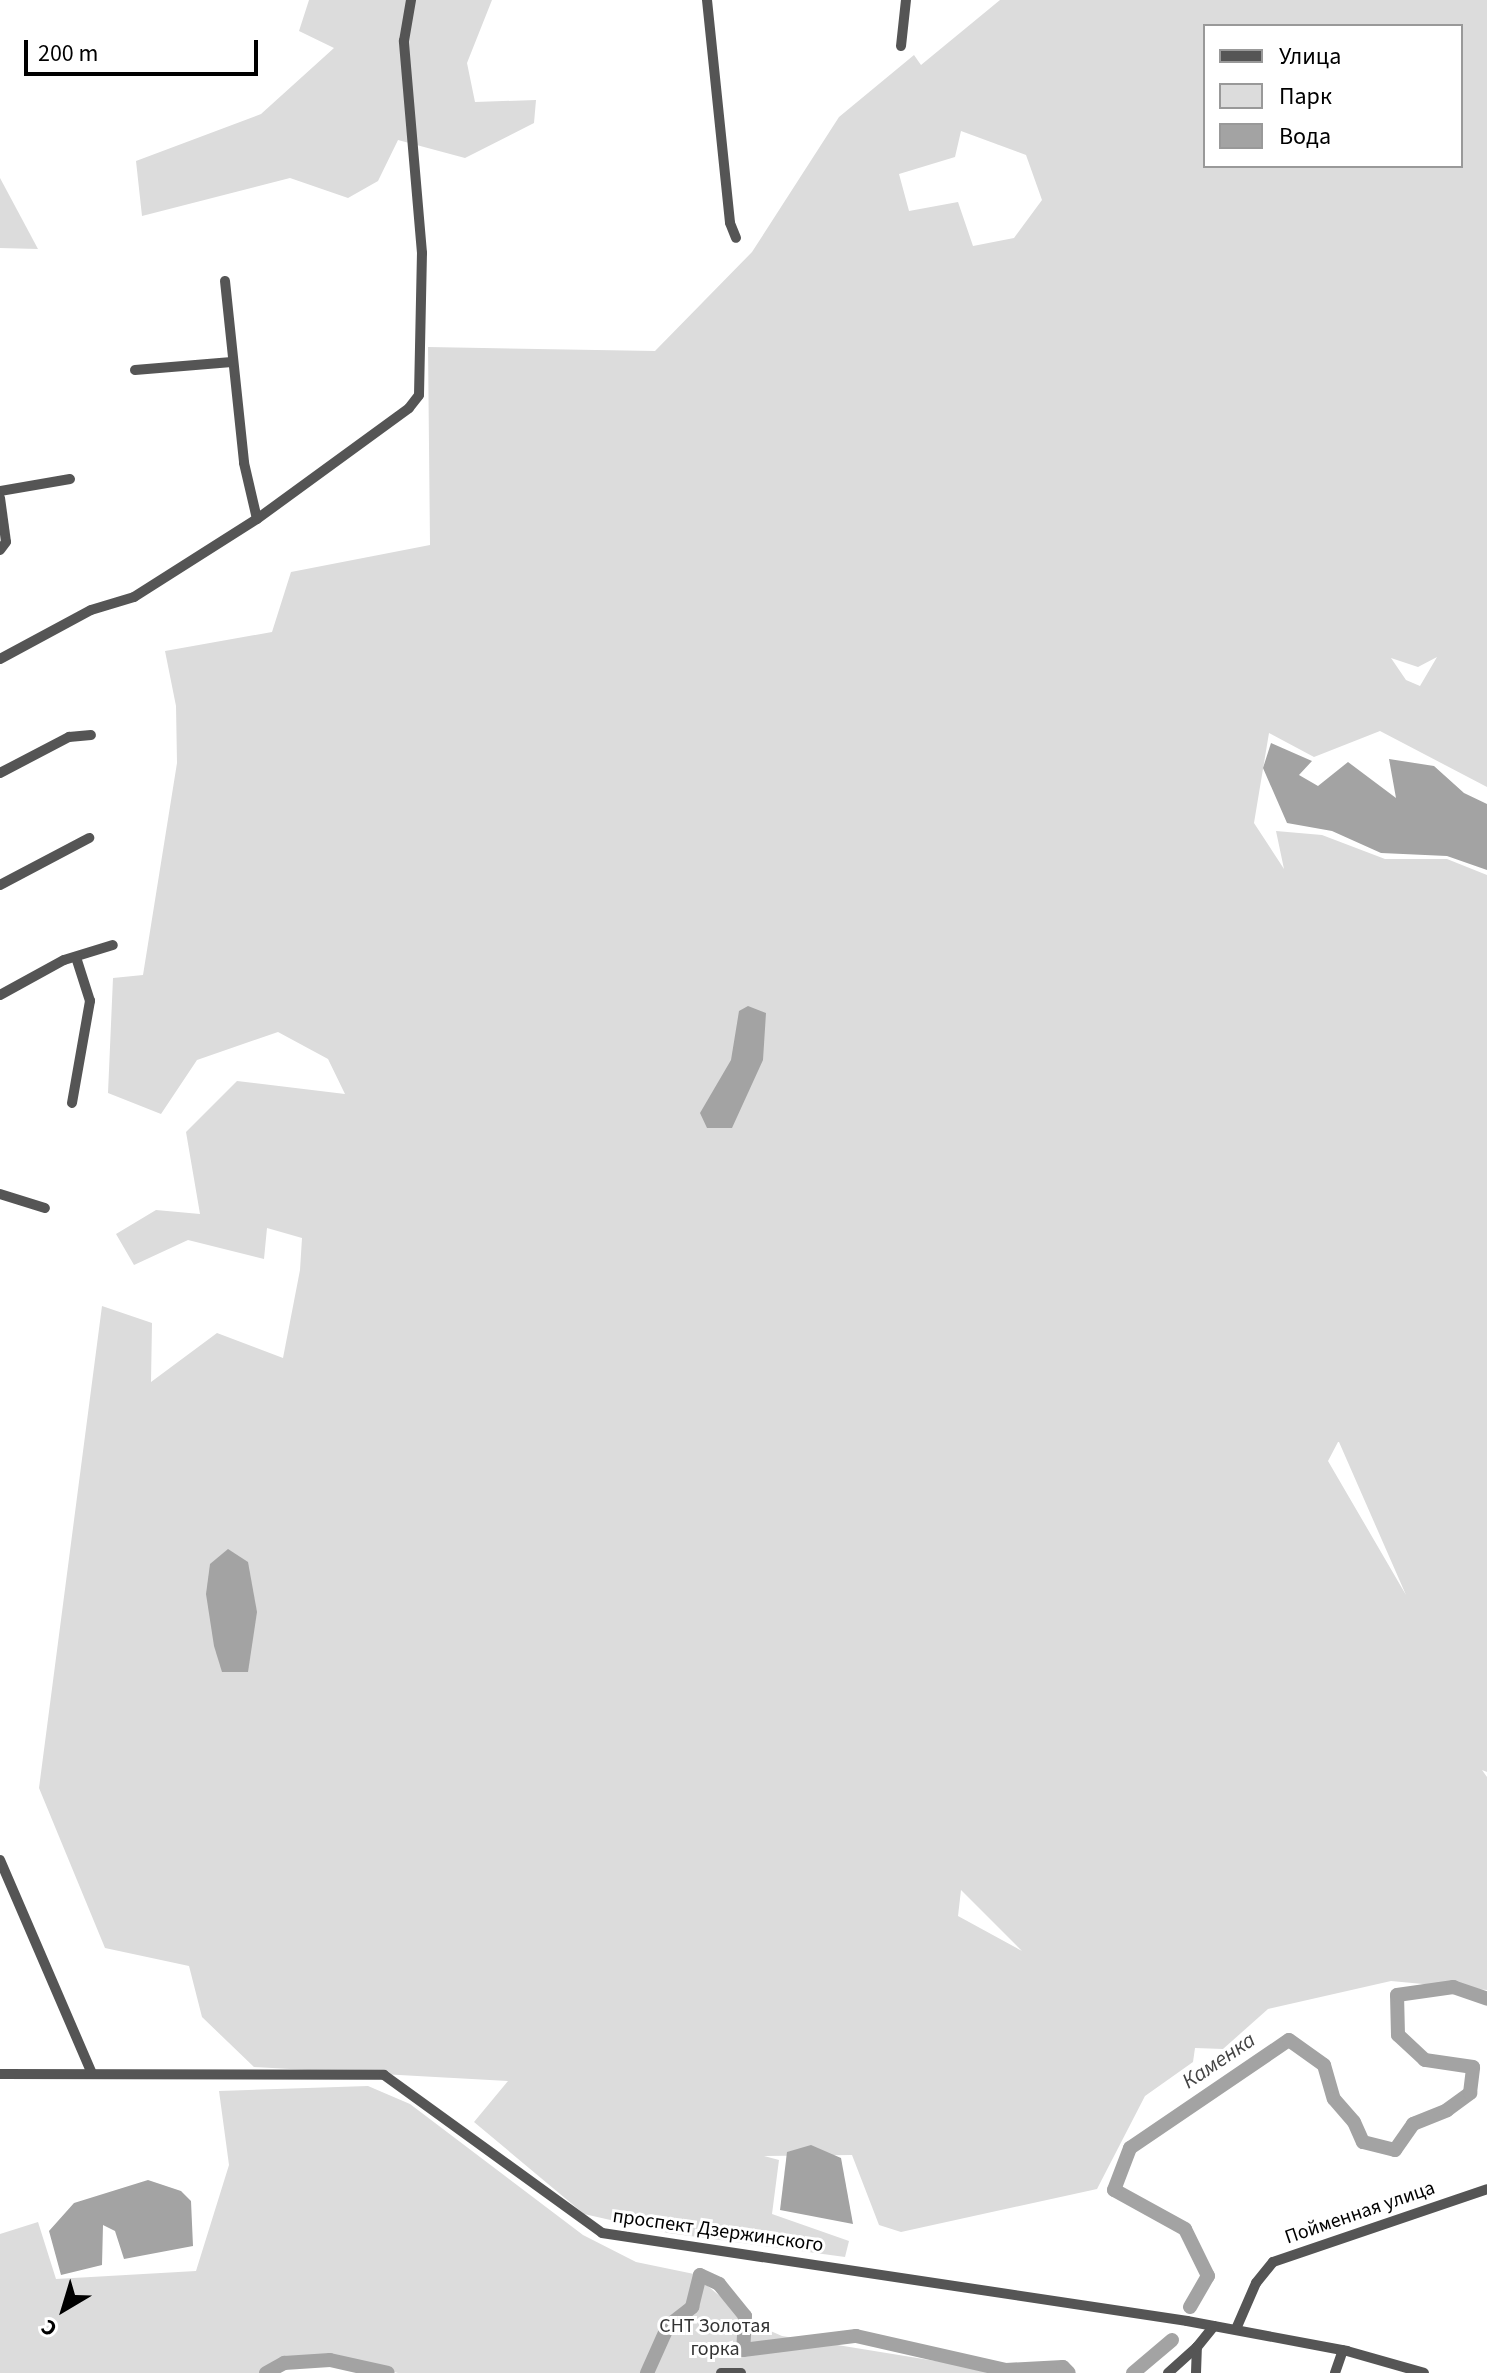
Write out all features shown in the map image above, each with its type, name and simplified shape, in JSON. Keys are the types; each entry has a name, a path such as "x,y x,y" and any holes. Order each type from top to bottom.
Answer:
{"street":[{"path":"0,659 91,610 134,597 257,519 419,395 422,253 404,41 411,0"},
{"path":"707,0 730,223 736,238"},
{"path":"901,46 906,0"},
{"path":"225,281 232,362 257,519"},
{"path":"135,370 232,362"},
{"path":"0,491 70,479"},
{"path":"0,498 6,542 0,550"},
{"path":"0,773 69,737 91,735"},
{"path":"0,885 89,838"},
{"path":"0,995 76,957 113,945"},
{"path":"72,1103 90,1001 76,957"},
{"path":"0,1194 45,1208"},
{"path":"0,1860 91,2071"},
{"name":"проспект Дзержинского","path":"0,2074 91,2071 384,2075 602,2233 1236,2329 1343,2350 1424,2373"},
{"name":"Пойменная улица","path":"1236,2329 1256,2283 1273,2262 1487,2189"},
{"path":"1168,2373 1197,2347 1214,2326"},
{"path":"1196,2373 1197,2347"},
{"path":"1335,2373 1343,2350"},
{"path":"721,2373 741,2373"}],"green space":[{"path":"309,0 492,0 467,63 475,102 536,100 534,123 465,158 398,140 378,181 348,198 290,178 142,216 136,161 261,114 334,48 299,31"},
{"path":"1000,0 1487,0 1487,787 1380,731 1314,757 1269,733 1254,823 1284,869 1276,831 1322,835 1385,859 1447,859 1487,875 1487,1772 1482,1770 1487,1777 1487,1990 1391,1981 1268,2009 1223,2049 1195,2048 1193,2062 1145,2096 1097,2189 901,2232 879,2225 852,2155 764,2156 779,2160 772,2214 849,2241 845,2257 668,2233 584,2214 474,2122 508,2081 254,2067 202,2017 189,1966 105,1948 39,1788 102,1306 152,1323 151,1382 217,1333 283,1358 300,1270 302,1238 267,1228 264,1259 188,1240 134,1265 116,1234 156,1210 200,1214 186,1132 237,1081 345,1094 328,1059 278,1032 197,1060 161,1114 108,1093 113,978 143,975 177,763 176,706 165,651 272,632 291,572 430,545 428,347 655,351 752,252 839,117 914,55 921,65","holes":["961,131 1026,155 1042,200 1014,238 973,246 958,202 909,211 899,174 955,157","1437,657 1420,686 1406,680 1391,658 1418,667","1339,1442 1406,1595 1328,1461","961,1890 1022,1951 958,1916"]},
{"path":"0,178 38,249 0,248"},
{"path":"368,2086 410,2104 583,2235 636,2262 694,2274 688,2305 665,2325 643,2373 398,2373 329,2355 282,2361 259,2373 0,2373 0,2234 38,2222 56,2279 196,2271 229,2165 219,2091"},
{"name":"СНТ Золотая горка","path":"703,2282 752,2323 782,2336 948,2363 1065,2366 1071,2373 651,2373 671,2329 696,2310"}],"water":[{"path":"1271,743 1312,761 1299,775 1318,786 1348,762 1396,798 1389,759 1434,766 1464,793 1487,804 1487,870 1447,856 1381,853 1332,831 1287,823 1263,768"},
{"path":"748,1006 766,1013 763,1060 732,1128 707,1128 700,1113 731,1060 739,1011"},
{"path":"228,1549 248,1562 257,1612 248,1672 222,1672 214,1646 206,1594 210,1564"},
{"path":"811,2145 841,2158 853,2224 780,2210 787,2152"},
{"path":"148,2180 181,2191 191,2201 193,2246 124,2259 115,2231 103,2225 102,2265 61,2275 49,2231 74,2203"}],"waterway":[{"name":"Каменка","path":"1190,2307 1208,2276 1185,2229 1114,2190 1130,2148 1289,2040 1324,2065 1334,2099 1354,2122 1363,2142 1395,2150 1413,2124 1447,2110 1470,2093 1473,2067 1425,2060 1398,2035 1397,1995 1453,1987 1487,1999"},
{"name":"Каменка","path":"647,2373 668,2326 692,2307 700,2275 719,2284 745,2316 743,2350 856,2336 1006,2370 1063,2367 1069,2373"},
{"name":"Каменка","path":"1133,2373 1172,2340"},
{"name":"Каменка","path":"266,2373 284,2363 330,2360 388,2373"}]}
